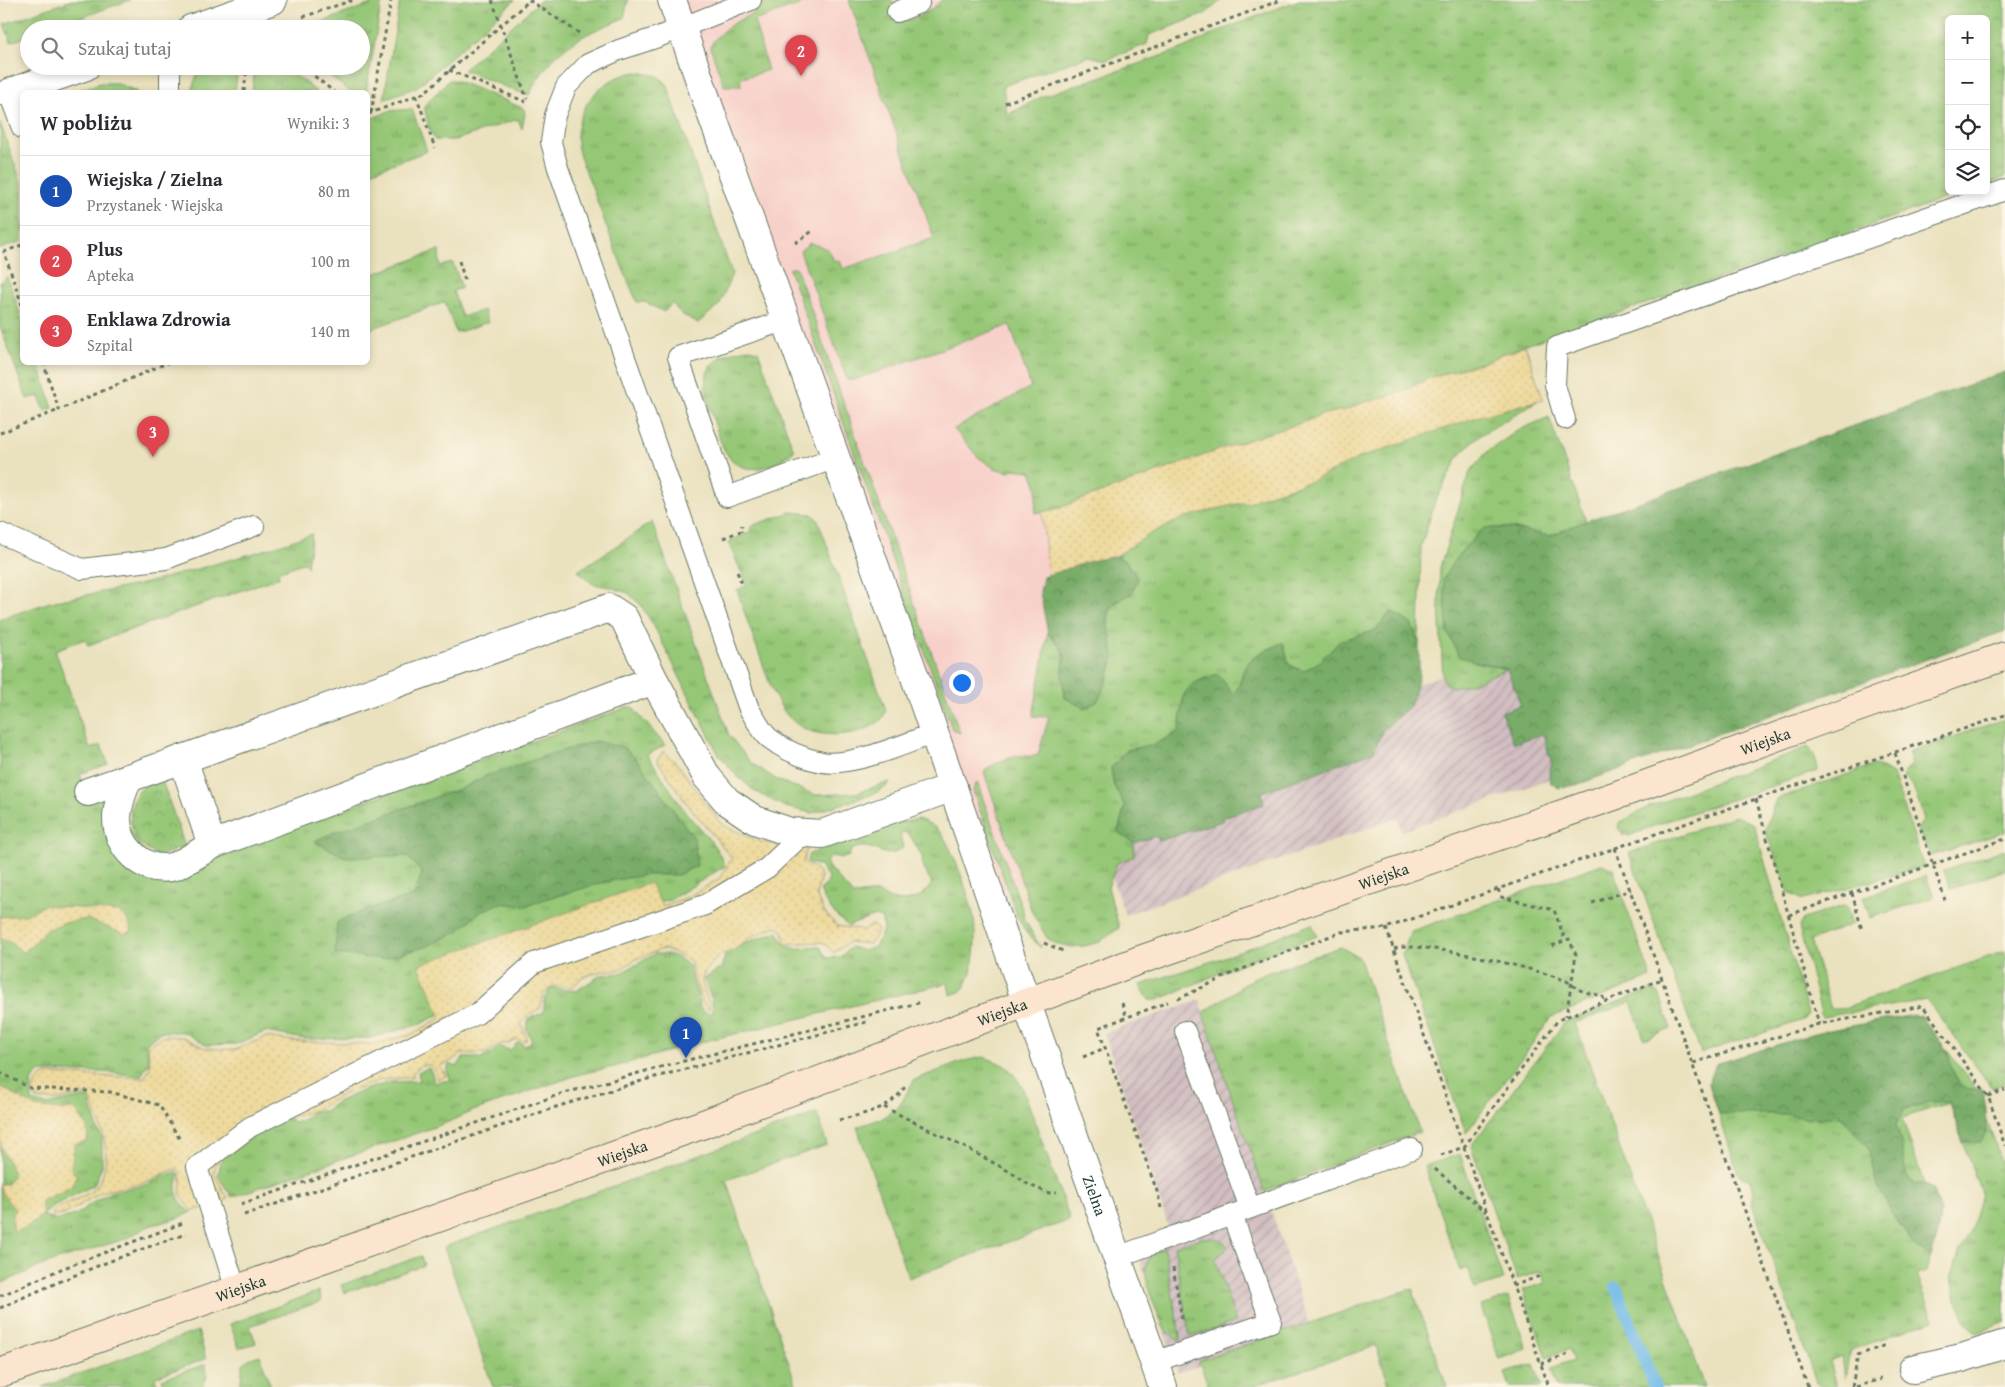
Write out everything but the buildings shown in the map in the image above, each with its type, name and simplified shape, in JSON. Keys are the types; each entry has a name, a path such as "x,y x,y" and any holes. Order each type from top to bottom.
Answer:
{"street":[{"path":"217,20 274,0"},
{"name":"Zielna","path":"672,0 934,733 1027,1004 1159,1374"},
{"path":"5,94 60,75"},
{"path":"88,792 608,608 624,618 654,680 707,777 726,801 755,820 790,832 822,834 953,787"},
{"name":"Wiejska","path":"0,1373 710,1122 1137,961 1620,794 1823,719 2005,656"},
{"path":"128,778 119,801 117,828 124,846 137,860 157,868 172,867 212,845 654,680"},
{"path":"183,759 212,845"},
{"path":"1913,1369 1962,1358 2005,1344"}],"lane":[{"path":"751,0 619,50 588,64 566,86 555,115 551,142 558,168 692,543 749,709 768,737 797,755 824,762 850,760 904,745 934,733"},
{"path":"897,12 919,2 918,0"},
{"path":"170,75 170,90"},
{"path":"5,94 20,124"},
{"path":"1565,419 1555,385 1557,347 2005,190"},
{"path":"786,320 678,357 726,497 836,458"},
{"path":"0,533 82,569 166,559 254,526"},
{"path":"236,1290 197,1167 250,1127 476,1014 534,963 705,906 767,868 804,833"},
{"path":"1159,1374 1187,1351 1271,1322 1241,1211 1185,1031"},
{"path":"1117,1257 1412,1149"}],"path":[{"path":"294,20 352,0"},
{"path":"370,108 391,0"},
{"path":"492,0 528,103"},
{"path":"370,113 424,93 530,0 580,33"},
{"path":"1005,103 1281,0"},
{"path":"449,70 532,106"},
{"path":"244,90 246,75"},
{"path":"313,75 332,90"},
{"path":"416,95 435,148"},
{"path":"20,246 4,252 20,299"},
{"path":"459,261 466,284"},
{"path":"43,365 59,410"},
{"path":"0,433 59,410 162,365"},
{"path":"734,584 740,581 739,578"},
{"path":"1187,1351 1168,1238 1158,1194 1098,1028 1176,1000 1237,971 1341,932 1386,928 1756,799 2005,715"},
{"path":"1895,753 1945,900"},
{"path":"1756,799 1819,1024"},
{"path":"1788,916 2005,839"},
{"path":"1616,848 1808,1387"},
{"path":"1498,889 1501,897 1554,910 1565,940"},
{"path":"1592,904 1631,890"},
{"path":"1852,893 1862,930"},
{"path":"1386,928 1549,1387"},
{"path":"1552,946 1569,939 1576,955 1566,1016"},
{"path":"1394,949 1400,946 1476,957 1543,973 1566,980 1582,991 1602,996 1605,1001"},
{"path":"1433,1158 1464,1147 1558,1020 1662,979"},
{"path":"0,1308 71,1275 213,1219 561,1094 931,999"},
{"path":"1693,1064 1819,1024 1923,1006 1988,1096 2005,1146"},
{"path":"0,1296 70,1266 556,1106 648,1079 871,1021"},
{"path":"1077,1059 1105,1048"},
{"path":"0,1072 30,1088 110,1092 159,1105 197,1167"},
{"path":"839,1120 884,1107 905,1088 907,1080"},
{"path":"1988,1096 2005,1090"},
{"path":"884,1107 972,1151 1029,1184 1049,1193 1058,1192"},
{"path":"1431,1166 1487,1213"},
{"path":"1513,1286 1540,1276"},
{"path":"1541,1364 1568,1354"}],"shaded area":[{"path":"684,0 996,0 1070,804 1087,859 993,894"},
{"path":"1519,648 1564,774 1402,831 1397,818 1125,915 1098,838 1293,728"},
{"path":"1200,1000 1311,1328 1178,1373 1134,1243 1170,1231 1104,1033"}],"green space":[{"path":"72,0 130,0 74,20 20,20 20,39 11,42 4,24"},
{"path":"382,0 370,69 370,20 328,20"},
{"path":"400,0 515,0 417,87 384,99"},
{"path":"541,0 628,0 624,18 593,31 568,46 548,65 529,95 463,70"},
{"path":"774,0 812,0 754,21 768,70 740,79 741,86 724,86 710,46 730,26 755,13 754,6"},
{"path":"849,0 892,0 899,13 906,19 910,19 925,13 941,0 1222,0 1205,14 1149,35 1147,44 1106,60 1089,56 1003,86 1007,115 1041,97 1179,50 1219,31 1299,0 2005,0 2005,177 1990,183 1990,15 1945,15 1945,195 1954,195 1777,259 1525,345 1488,361 1429,378 1408,389 1364,402 1349,409 1320,415 1056,509 1035,513 1037,487 1031,471 1013,469 1009,472 994,468 978,457 954,429 1031,387 1010,325 854,380 847,380 800,251 810,243 828,249 834,261 840,260 843,269 934,238"},
{"path":"637,72 658,76 667,84 732,274 720,304 698,323 681,314 672,303 664,312 645,302 637,302 578,151 578,127 581,116 594,95 613,80"},
{"path":"197,75 237,75 235,90 192,90"},
{"path":"254,75 295,75 314,90 252,90"},
{"path":"328,75 369,75 366,90 347,90"},
{"path":"449,80 455,80 523,108 525,113 522,129 518,119 455,140 435,140 429,128 424,106"},
{"path":"100,83 117,83 133,90 79,90"},
{"path":"412,109 427,151 370,172 370,119 389,111"},
{"path":"0,123 20,178 20,242 0,249"},
{"path":"439,250 440,266 453,263 462,288 453,291 462,317 484,310 488,322 456,333 445,302 370,329 370,275"},
{"path":"796,267 960,733 952,729 789,269"},
{"path":"7,276 20,314 20,365 39,365 53,408 45,411 39,396 27,399 0,326 0,283"},
{"path":"749,349 758,351 794,451 785,458 766,467 746,468 737,464 729,457 719,438 707,394 706,383 712,364 720,357 732,352"},
{"path":"2005,372 2005,631 1576,785 1559,788 1550,782 1549,771 1552,764 1543,734 1514,743 1501,712 1521,705 1507,669 1459,657 1448,632 1443,579 1453,562 1467,545 1485,528 1510,528 1549,536 1586,521"},
{"path":"1537,401 1476,438 1459,456 1435,502 1421,546 1419,643 1411,624 1376,630 1340,641 1321,661 1304,671 1289,665 1283,643 1260,653 1251,660 1244,670 1236,692 1233,694 1184,694 1179,732 1155,744 1127,750 1111,768 1114,786 1125,806 1118,831 1134,843 1134,856 1117,863 1108,887 1119,928 1099,942 1085,946 1071,947 1054,943 1047,938 1032,912 984,772 995,764 1009,758 1038,755 1049,717 1033,716 1048,633 1061,648 1064,656 1062,676 1112,639 1109,622 1110,610 1117,602 1132,593 1128,563 1116,556 1150,534 1186,517 1236,504 1248,503 1272,493 1289,489 1332,472 1343,464 1393,446 1477,417"},
{"path":"1549,417 1586,521 1549,536 1510,528 1485,528 1467,545 1453,562 1474,662 1507,669 1464,686 1450,686 1443,680 1439,604 1440,567 1470,472 1487,452 1517,431"},
{"path":"791,512 812,514 818,520 886,710 878,723 863,730 846,734 823,734 809,731 788,716 774,694 737,590 747,585 729,544 730,541 750,532 751,526"},
{"path":"652,522 729,735 750,762 777,780 816,795 855,793 890,782 886,787 871,795 812,813 785,807 756,792 737,776 719,755 655,628 641,605 628,593 593,584 578,571"},
{"path":"312,534 307,567 305,562 278,572 279,577 88,645 85,639 55,650 90,749 101,745 108,764 80,774 87,796 106,789 161,881 193,875 212,861 217,854 631,706 665,745 647,755 684,810 717,850 725,866 670,900 661,901 654,899 421,1024 369,1038 305,1039 265,1032 236,1044 206,1045 184,1032 160,1032 146,1044 149,1062 141,1076 102,1072 39,1072 31,1082 32,1101 46,1105 80,1098 89,1099 98,1130 102,1137 102,1166 94,1185 51,1207 43,1216 58,1220 76,1215 111,1192 146,1185 177,1172 179,1176 176,1192 179,1200 191,1212 179,1218 149,1226 125,1239 48,1263 0,1284 0,619 50,602 143,584 258,552"},
{"path":"1116,556 1128,563 1138,579 1132,593 1113,604 1107,620 1114,657 1107,682 1097,702 1084,708 1065,698 1062,676 1065,656 1060,645 1048,633 1040,592 1043,577 1090,561"},
{"path":"1391,611 1411,624 1419,643 1419,676 1410,706 1383,730 1373,752 1262,792 1264,804 1223,817 1222,821 1159,841 1156,836 1134,843 1118,832 1125,806 1114,786 1111,768 1127,750 1155,744 1179,732 1183,700 1189,687 1196,682 1218,674 1233,694 1239,686 1247,664 1261,653 1283,643 1289,665 1304,671 1321,661 1340,641 1376,630"},
{"path":"2005,719 2005,832 1931,856 1917,830 1924,819 1913,786 1902,776 1912,764 1908,752"},
{"path":"596,741 624,748 638,761 694,838 697,866 678,875 646,875 609,881 527,906 501,903 480,912 457,932 428,946 382,959 335,954 337,922 368,909 414,896 422,873 407,856 345,857 314,841 462,788 486,776"},
{"path":"1808,747 1815,758 1818,771 1658,824 1629,836 1623,834 1618,828 1619,823 1649,807"},
{"path":"1875,765 1893,774 1924,867 1803,900 1789,893 1765,830 1776,799"},
{"path":"161,778 185,846 160,856 148,850 136,837 131,822 131,814 134,799 138,792 146,785"},
{"path":"977,782 1024,914 1022,915 1041,948 1027,934 1017,916 973,791"},
{"path":"1735,816 1754,824 1808,1014 1803,1020 1701,1053 1629,853"},
{"path":"918,819 928,823 941,833 955,859 971,906 975,931 974,954 970,976 960,992 950,995 948,983 697,1043 614,1067 580,1074 470,1112 446,1123 232,1197 218,1176 221,1162 228,1150 285,1119 291,1119 294,1123 302,1121 312,1112 325,1111 337,1102 364,1090 391,1082 420,1081 418,1072 429,1068 433,1076 433,1083 451,1080 447,1072 449,1064 457,1067 463,1058 483,1058 500,1047 510,1050 518,1042 525,1046 532,1041 526,1029 529,1018 543,1013 545,998 551,988 576,991 601,975 621,973 655,954 668,954 677,957 690,966 699,1006 704,1012 713,1014 712,1000 704,979 722,967 728,952 744,943 778,932 785,944 790,947 819,946 827,958 840,957 851,947 863,951 875,947 884,928 881,918 875,916 848,926 831,910 822,895 820,890 828,883 828,877 820,866 807,862 809,854 889,825","holes":["905,832 911,837 922,856 923,867 932,883 924,893 914,899 903,901 873,893 853,895 826,862 832,856 843,858 849,856 851,850 861,847 868,847 891,854 903,848 900,834"]},
{"path":"2005,849 2005,870 1951,889 1944,871"},
{"path":"1602,864 1613,869 1651,977 1552,1017 1466,1133 1402,955 1411,931"},
{"path":"1926,876 1934,897 1870,918 1863,897"},
{"path":"1846,905 1852,924 1810,941 1831,1009 1841,1009 2005,951 2005,1083 1992,1088 1927,1000 1822,1017 1799,927 1803,919"},
{"path":"1312,924 1317,936 1252,959 1158,1000 1149,1000 1140,985 1219,959"},
{"path":"1340,947 1359,957 1420,1132 1264,1191 1203,1013 1255,977"},
{"path":"1650,990 1659,993 1671,1029 1644,1039 1631,1002 1575,1023 1705,1387 1557,1387 1551,1368 1573,1360 1569,1349 1546,1357 1522,1290 1546,1283 1542,1271 1517,1279 1471,1146 1565,1022"},
{"path":"1913,1015 1921,1016 1977,1090 2005,1173 2005,1321 1976,1332 1967,1324 1956,1299 1951,1279 1960,1250 1970,1233 1981,1193 1949,1103 1902,1118 1924,1184 1932,1188 1940,1213 1937,1236 1926,1272 1917,1275 1934,1320 1850,1350 1845,1379 1842,1356 1829,1361 1836,1386 1823,1387 1816,1382 1752,1203 1754,1193 1751,1180 1739,1176 1709,1084 1716,1064 1819,1032"},
{"path":"1921,1016 1948,1052 1951,1068 1959,1082 1969,1090 1983,1089 1987,1123 1981,1142 1963,1142 1949,1102 1929,1102 1904,1110 1896,1125 1906,1174 1913,1183 1924,1184 1932,1188 1940,1213 1937,1236 1931,1257 1915,1247 1890,1210 1876,1182 1868,1147 1840,1116 1807,1119 1786,1114 1719,1114 1709,1084 1716,1064 1819,1032 1891,1019"},
{"path":"983,1057 1008,1068 1024,1091 1070,1220 908,1278 857,1127 883,1118 900,1105 914,1080 964,1061"},
{"path":"817,1113 827,1145 726,1180 797,1387 493,1387 444,1247"},
{"path":"1460,1154 1503,1280 1475,1289 1467,1268 1460,1271 1424,1166"},
{"path":"1203,1238 1214,1238 1226,1243 1228,1246 1215,1259 1236,1322 1190,1337 1174,1246"},
{"path":"1164,1248 1181,1341 1166,1332 1146,1279 1148,1261 1154,1254"},
{"path":"421,1256 424,1265 344,1293 341,1285"},
{"path":"1412,1288 1447,1387 1390,1387 1376,1346 1251,1387 1209,1387 1199,1361"},
{"path":"319,1291 322,1301 250,1326 256,1343 239,1348 230,1324"},
{"path":"1508,1297 1527,1349 1499,1359 1481,1306"},
{"path":"198,1331 206,1359 155,1377 158,1387 43,1387"},
{"path":"260,1355 271,1387 239,1387 242,1366 246,1361"},
{"path":"206,1364 206,1379 201,1387 165,1387 162,1379"},
{"path":"1534,1364 1542,1387 1510,1387 1505,1373"}],"sand":[{"path":"1525,345 1543,399 1477,417 1359,458 1314,480 1272,493 1248,503 1236,504 1186,517 1150,534 1116,556 1090,561 1048,575 1042,512 1056,509 1320,415 1349,409 1364,402 1408,389 1429,378 1488,361"},
{"path":"664,751 679,766 722,825 761,842 807,848 803,862 815,869 821,876 816,895 824,912 837,926 864,930 873,925 878,930 870,944 849,942 834,953 823,942 785,944 783,931 776,926 753,936 734,950 719,956 710,965 704,973 702,982 710,1007 708,1010 694,979 691,961 664,949 638,958 619,970 603,971 582,977 573,987 552,986 543,996 540,1009 529,1014 521,1024 527,1039 523,1042 516,1039 509,1043 498,1045 486,1053 461,1054 440,1066 446,1076 438,1080 434,1069 430,1065 421,1065 412,1074 413,1077 381,1080 344,1094 320,1108 274,1121 216,1163 214,1174 228,1198 221,1203 193,1211 180,1195 181,1179 179,1170 175,1169 143,1183 101,1192 64,1215 52,1215 54,1209 84,1196 98,1184 103,1173 106,1152 102,1130 90,1098 81,1095 58,1100 37,1100 34,1093 35,1085 43,1076 47,1074 144,1078 150,1068 148,1046 160,1037 167,1036 183,1037 205,1048 234,1050 266,1037 293,1041 374,1044 410,1035 441,1018 419,965 650,883 662,906 688,897 719,879 732,858 684,800 657,760"},
{"path":"45,905 119,912 127,919 132,931 124,934 87,919 63,923 44,931 36,942 23,953 12,943 0,938 0,917 26,915"},
{"path":"0,1086 35,1107 60,1110 75,1109 87,1127 88,1141 75,1144 71,1168 77,1176 71,1187 41,1201 43,1215 25,1228 14,1232 12,1218 15,1209 3,1195 0,1184 7,1184 14,1174 0,1145"}],"waterway":[{"path":"1616,1287 1655,1387"}],"place":[{"name":"Plus","path":"801,76"},
{"name":"Enklawa Zdrowia","path":"153,457"},
{"name":"Wiejska / Zielna","path":"686,1058"}]}
